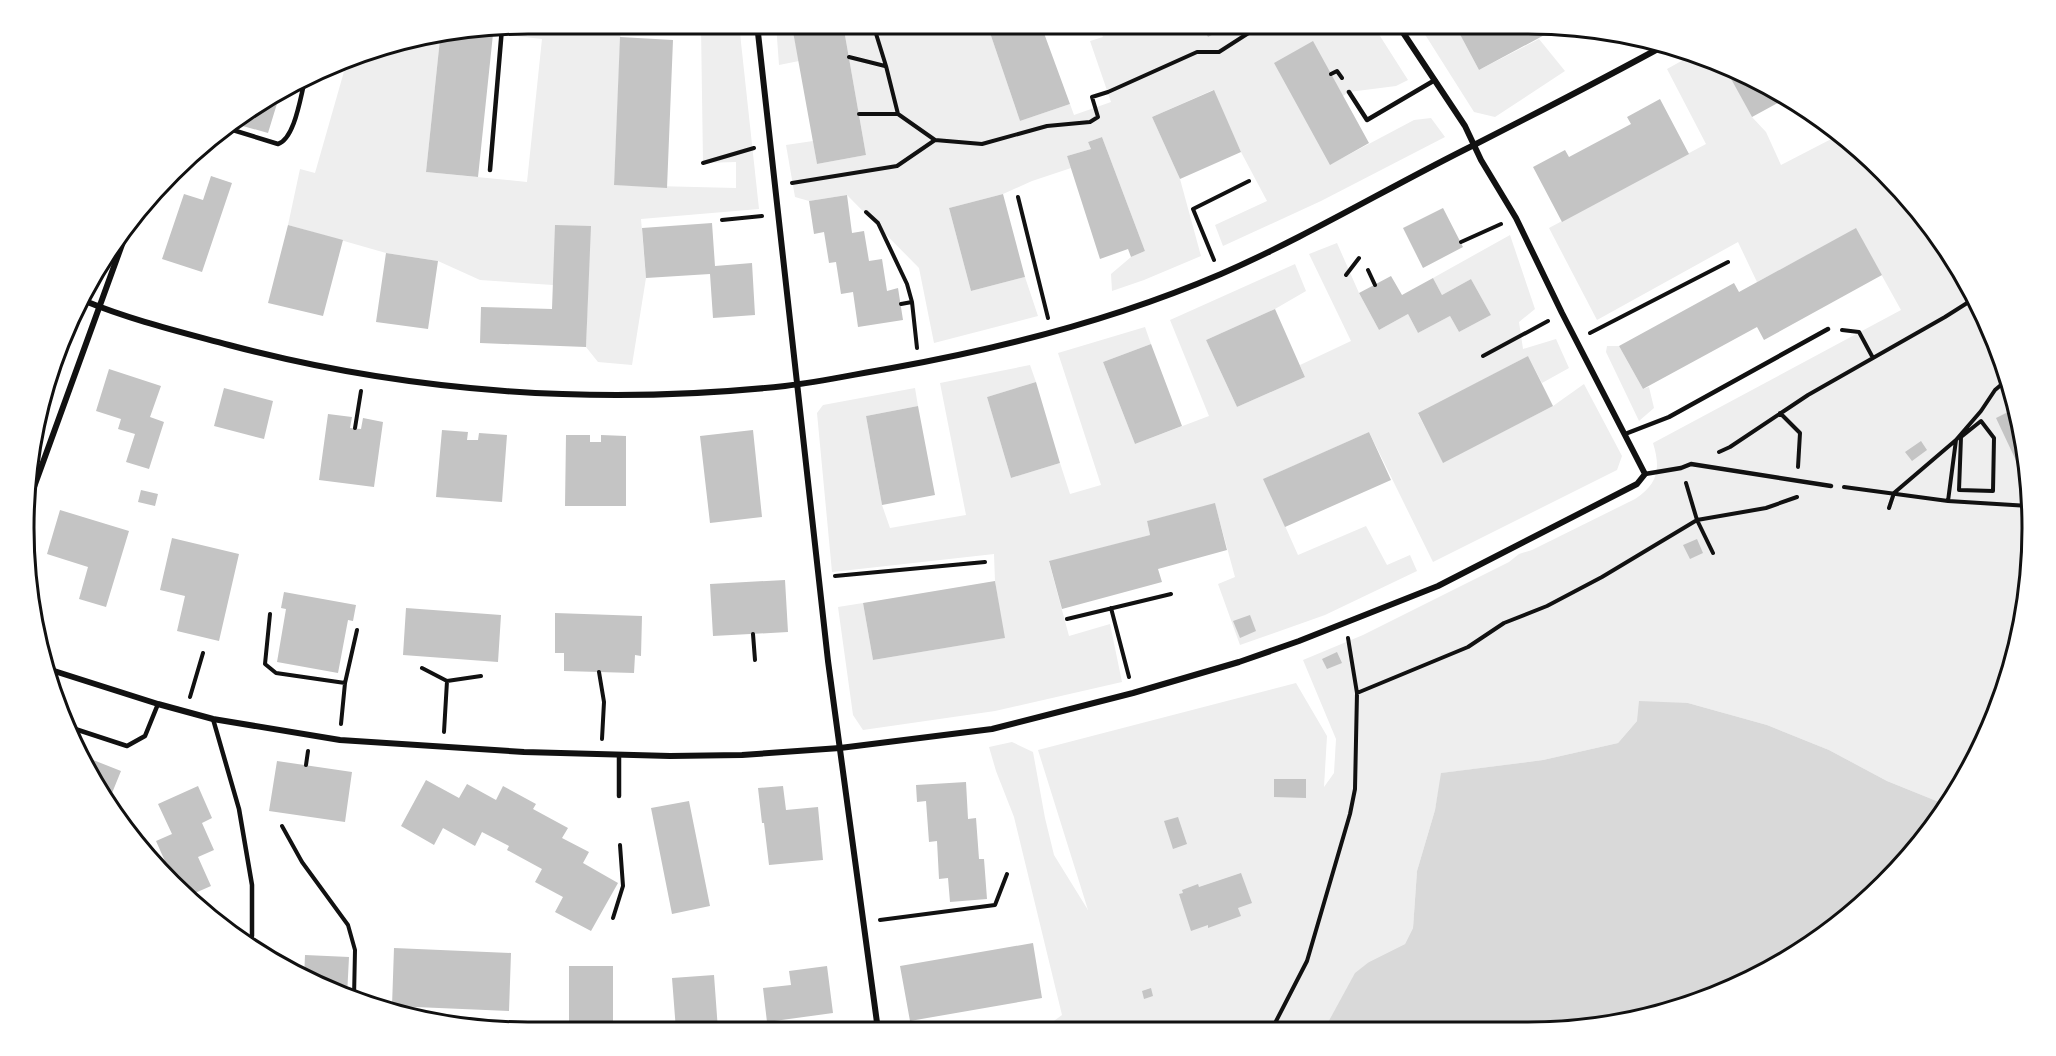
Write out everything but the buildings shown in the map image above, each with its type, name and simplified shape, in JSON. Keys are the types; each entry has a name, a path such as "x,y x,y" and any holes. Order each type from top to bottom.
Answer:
{"street":[{"path":"758,34 819,577 877,1022"},
{"path":"56,672 213,719 340,740 443,748 619,755 742,755 840,748 992,729 1133,693 1299,641 1438,586 1637,484 1645,474 1516,218 1435,80 1404,34"},
{"path":"89,303 185,333 288,361 363,376 434,385 618,395 683,394 798,384 974,353 1052,333 1220,274 1336,219 1474,145 1553,107 1655,51"},
{"path":"38,476 119,253"}],"lane":[{"path":"490,170 501,36"},
{"path":"1349,92 1367,120 1435,80"},
{"path":"235,131 278,144 284,142 291,133 303,89"},
{"path":"1625,434 1669,417 1828,329"},
{"path":"1645,474 1691,464 1831,486"},
{"path":"78,730 127,746 145,736 158,704"},
{"path":"213,719 239,809 252,885 252,936"},
{"path":"619,755 619,796"}],"path":[{"path":"876,34 898,114"},
{"path":"859,114 898,114 934,140 982,144 1047,126 1090,122 1098,117 1092,97 1197,52 1219,52 1247,34"},
{"path":"849,57 886,66"},
{"path":"774,186 897,165 934,140"},
{"path":"703,163 769,143"},
{"path":"1220,274 1193,209 1249,181"},
{"path":"1018,197 1052,333"},
{"path":"866,212 878,222 907,284 912,302 919,363"},
{"path":"722,220 777,214"},
{"path":"1461,242 1516,218"},
{"path":"1346,275 1359,258"},
{"path":"1576,339 1728,262"},
{"path":"1368,270 1375,285"},
{"path":"901,304 912,302"},
{"path":"1691,464 1730,447 1780,413 1967,303"},
{"path":"1483,356 1562,313"},
{"path":"1860,332 1873,358"},
{"path":"355,429 363,376"},
{"path":"1889,508 1894,493 1956,440 2000,385"},
{"path":"1780,413 1800,433 1797,480"},
{"path":"1981,421 1994,438 1993,490 1959,490 1961,437 1981,421"},
{"path":"1948,501 1956,440"},
{"path":"1681,468 1696,520 1713,553"},
{"path":"1831,486 1948,501 2021,505"},
{"path":"1357,693 1468,647 1504,623 1547,606 1602,577 1696,520 1766,508 1799,496"},
{"path":"819,577 985,562"},
{"path":"1067,619 1171,594"},
{"path":"1111,608 1133,693"},
{"path":"270,614 265,664 276,673 345,683"},
{"path":"340,740 345,683 357,630"},
{"path":"753,634 755,660"},
{"path":"1276,1022 1307,961 1350,814 1356,769 1357,693 1349,645"},
{"path":"194,688 203,653"},
{"path":"422,668 447,681 481,676"},
{"path":"599,672 604,702 602,754"},
{"path":"443,748 447,681"},
{"path":"306,765 308,755"},
{"path":"282,826 302,862 348,925 355,950 354,990"},
{"path":"613,918 623,886 620,845"},
{"path":"883,920 995,905 1007,874"}],"shaded area":[{"path":"621,34 614,185 736,188 736,162 703,163 701,34 740,34 759,209 641,219 646,278 632,365 598,362 586,347 590,226 553,285 480,280 438,261 386,253 288,225 300,169 315,173 344,70 400,51 432,44 440,43 426,172 527,182 542,39 516,36"},
{"path":"777,34 794,34 799,61 779,65"},
{"path":"845,34 990,34 1020,121 1070,104 1074,115 1111,102 1090,41 1103,37 1102,34 1206,34 1208,37 1214,34 1379,34 1408,80 1396,86 1349,92 1343,96 1331,164 1414,120 1431,118 1445,137 1321,201 1223,246 1215,225 1267,201 1241,152 1213,90 1152,117 1180,179 1201,256 1112,291 1111,274 1131,257 1145,251 1102,137 1088,142 1091,149 1067,156 1071,168 1003,194 949,208 971,291 1025,277 1038,316 934,343 919,268 847,195 809,201 795,197 786,145 813,141 817,164 866,155"},
{"path":"1425,34 1460,34 1479,70 1539,39 1565,71 1495,117 1474,112"},
{"path":"1683,60 1732,79 1752,117 1766,132 1781,165 1831,139 1853,157 1877,179 1920,228 1955,281 1984,339 2005,400 2017,464 2022,528 2017,592 2005,656 1984,717 1971,746 1938,802 1887,781 1829,750 1767,725 1688,703 1637,721 1618,743 1543,760 1442,773 1435,810 1417,871 1413,928 1405,944 1369,962 1329,1022 1052,1022 1062,1015 1014,817 989,747 1012,742 1033,752 1054,855 1088,910 1038,750 1296,683 1327,736 1324,787 1334,773 1336,739 1303,660 1363,635 1509,562 1519,554 1532,550 1635,499 1649,488 1656,475 1657,461 1653,443 1901,310 1856,229 1757,282 1738,242 1597,320 1549,228 1706,144 1667,69"},
{"path":"1510,235 1535,309 1519,322 1523,349 1556,339 1569,368 1542,383 1528,356 1418,414 1443,462 1553,406 1584,384 1622,456 1617,470 1433,562 1369,432 1264,479 1298,555 1366,526 1387,565 1410,555 1417,571 1325,615 1240,645 1218,584 1235,577 1215,504 1147,521 1150,535 1049,562 1069,636 1110,624 1122,682 995,711 863,730 853,715 838,607 863,603 873,660 1004,638 995,581 994,554 832,572 817,413 823,405 915,388 918,406 866,416 882,505 890,528 966,515 940,383 1030,365 1036,382 987,397 1011,478 1060,463 1070,494 1101,485 1058,353 1145,327 1151,344 1103,362 1135,444 1209,416 1170,320 1295,264 1306,291 1275,309 1206,340 1237,407 1305,377 1300,365 1351,341 1309,254 1337,243 1359,293 1379,330 1408,314 1418,333 1450,316 1459,332 1491,315 1471,279 1442,295 1433,278"},
{"path":"1607,346 1619,346 1643,389 1649,387 1654,408 1639,421 1606,352"},
{"path":"1639,701 1688,703 1767,725 1829,750 1887,781 1938,802 1920,828 1877,877 1828,920 1746,971 1687,995 1624,1012 1560,1020 1328,1022 1355,973 1369,962 1405,944 1413,928 1417,871 1435,810 1441,773 1543,760 1618,743 1637,721"}]}
